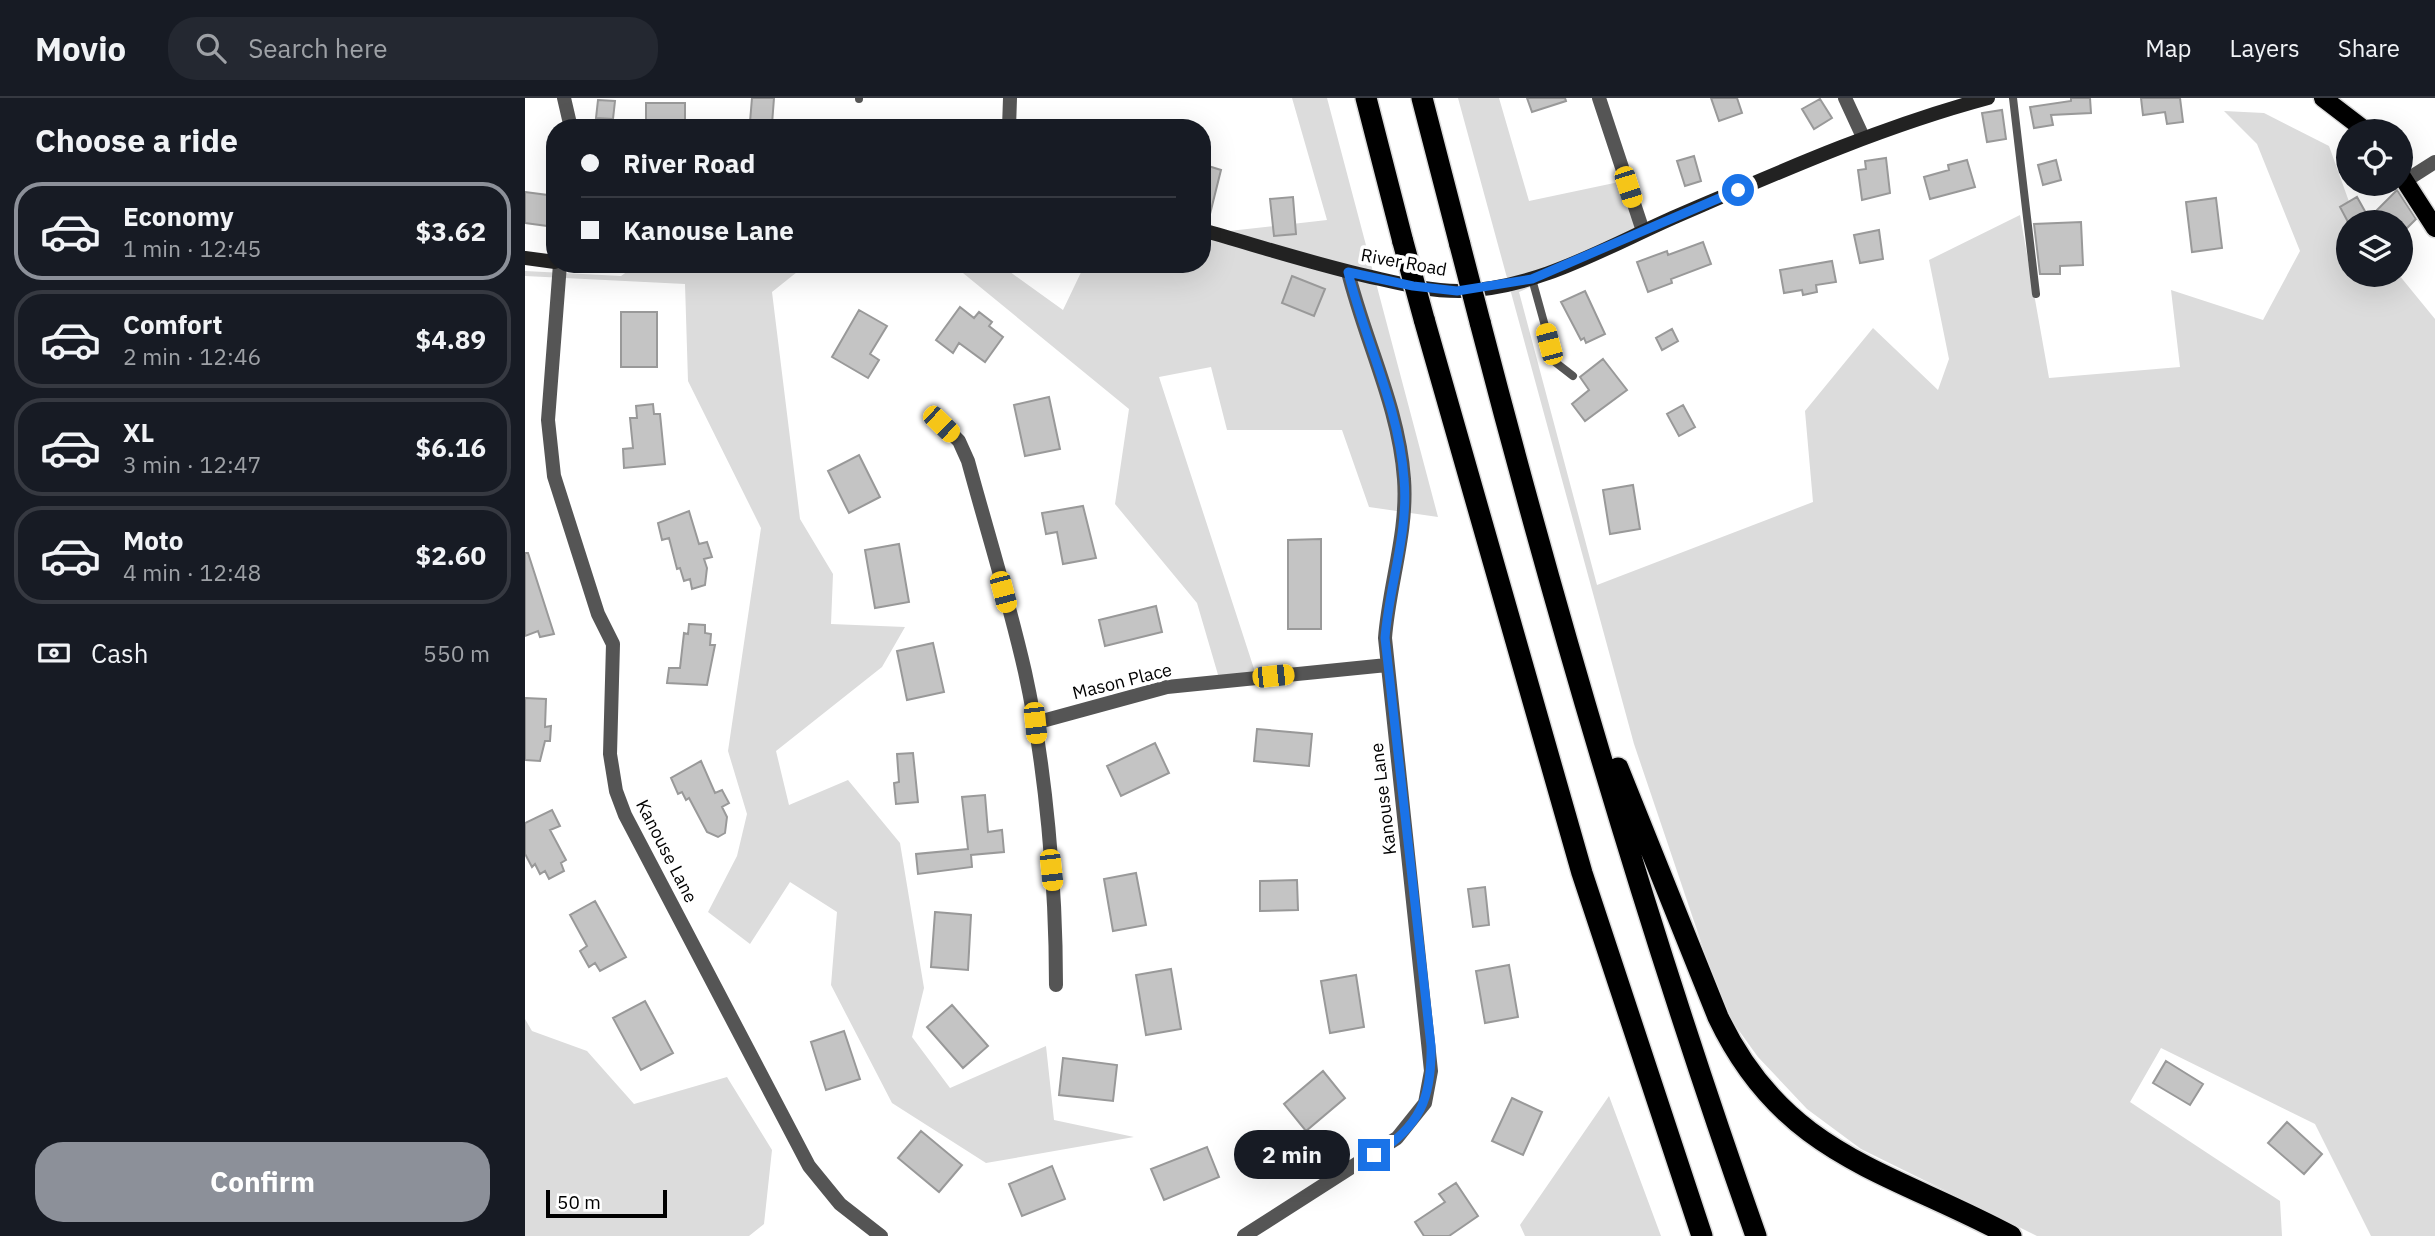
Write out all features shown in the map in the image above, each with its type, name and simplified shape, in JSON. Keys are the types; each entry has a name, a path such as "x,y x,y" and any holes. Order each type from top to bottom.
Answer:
{"highway":[{"path":"1366,98 1424,319 1582,873 1702,1236"},
{"path":"1422,98 1565,633 1643,895 1756,1236"},
{"path":"1565,633 1696,967 1745,1069 1777,1106 1832,1149 2011,1236"}],"main road":[{"path":"2323,98 2350,119"},
{"path":"2413,194 2435,228"}],"street":[{"path":"564,98 570,119"},
{"path":"1009,119 1010,98"},
{"path":"1599,98 1643,231"},
{"path":"1845,98 1863,137"},
{"name":"River Road","path":"1211,233 1348,272 1447,290 1480,289 1532,279 1863,137 1970,100 1988,98"},
{"path":"2413,173 2435,162"},
{"path":"525,258 546,261"},
{"name":"Kanouse Lane","path":"1244,1236 1382,1150 1419,1114 1429,1089 1431,1046 1385,638 1388,604 1402,535 1404,479 1400,446 1385,390 1357,308 1348,272"},
{"name":"Kanouse Lane","path":"559,273 548,420 554,476 598,614 613,643 610,754 616,791 632,827 809,1166 840,1204 881,1236"},
{"path":"941,424 959,441 968,461 1024,671 1035,723 1056,918 1056,985"},
{"name":"Mason Place","path":"1035,723 1167,687 1387,665"}],"lane":[{"path":"2013,98 2036,294"},
{"path":"1532,279 1555,362 1573,376"}],"shaded area":[{"path":"1292,98 1327,98 1438,517 1369,507 1342,430 1227,430 1211,367 1159,377 1257,678 1221,685 1197,603 1115,504 1129,409 963,273 1012,273 1063,310 1081,273 1211,273 1211,233 1327,220"},
{"path":"1458,98 1499,98 1529,201 1619,182 1641,239 1519,292 1597,585 1813,502 1805,411 1873,328 1938,390 1949,359 1929,260 2020,215 2049,378 2180,367 2171,290 2263,320 2300,251 2257,144 2224,111 2264,113 2329,146 2336,165 2336,196 2347,196 2352,210 2336,210 2336,287 2409,287 2435,319 2435,1236 2371,1236 2315,1124 2161,1048 2130,1102 2280,1201 2282,1236 2037,1236 1861,1149 1807,1109 1758,1057 1724,1010 1634,744"},
{"path":"525,271 621,276 625,273 796,273 772,292 800,519 833,574 831,624 905,627 882,667 776,751 789,805 848,780 900,843 924,988 912,1037 950,1088 1046,1046 1054,1120 1134,1137 986,1163 892,1103 831,985 837,912 790,882 750,944 708,912 737,856 747,814 728,751 761,528 688,381 685,284 525,276"},
{"path":"525,1019 532,1031 587,1051 634,1104 727,1077 772,1150 764,1224 749,1236 525,1236"},
{"path":"1609,1096 1661,1236 1525,1236 1520,1225"}],"building":[{"path":"752,98 774,98 772,119 750,119"},
{"path":"1527,98 1565,98 1566,101 1532,112"},
{"path":"1711,98 1737,98 1742,113 1719,121"},
{"path":"2071,98 2090,98 2091,113 2051,115 2053,125 2034,128 2030,107 2071,101"},
{"path":"2141,98 2180,98 2183,122 2167,124 2165,112 2143,115"},
{"path":"1820,99 1832,118 1814,129 1802,109"},
{"path":"598,100 615,101 613,119 596,118"},
{"path":"646,103 685,103 685,119 646,119"},
{"path":"2002,110 2006,139 1987,142 1982,113"},
{"path":"1694,156 1701,181 1685,186 1677,161"},
{"path":"1886,158 1890,193 1862,200 1858,170 1866,169 1865,161"},
{"path":"1967,160 1975,187 1930,199 1924,177 1949,170 1948,165"},
{"path":"2056,160 2061,180 2043,185 2038,165"},
{"path":"1211,167 1221,170 1211,210"},
{"path":"525,192 546,195 546,226 525,223"},
{"path":"2391,196 2401,196 2410,210 2377,210"},
{"path":"1293,197 1296,234 1274,236 1270,199"},
{"path":"2357,197 2364,210 2342,210 2340,207"},
{"path":"2216,198 2222,248 2192,252 2186,202"},
{"path":"2081,222 2083,265 2060,266 2060,274 2040,274 2034,224"},
{"path":"1879,230 1883,259 1860,263 1854,235"},
{"path":"1703,242 1711,264 1671,279 1672,283 1648,292 1637,262 1667,251 1668,255"},
{"path":"1832,261 1836,282 1816,285 1817,292 1803,295 1802,290 1784,293 1780,270"},
{"path":"1292,276 1325,289 1314,316 1282,303"},
{"path":"1585,291 1605,334 1586,343 1584,338 1581,340 1561,302"},
{"path":"960,307 974,318 979,312 992,322 989,326 1003,337 985,362 959,343 953,353 936,340"},
{"path":"859,310 887,326 870,354 879,360 868,378 832,357"},
{"path":"621,312 657,312 657,367 621,367"},
{"path":"1672,329 1678,341 1662,350 1656,338"},
{"path":"1603,359 1627,390 1585,421 1572,404 1589,390 1580,377"},
{"path":"1049,397 1060,449 1025,456 1014,405"},
{"path":"653,404 654,414 660,414 665,464 624,468 623,449 633,448 630,418 637,418 636,406"},
{"path":"1683,405 1695,427 1679,436 1667,414"},
{"path":"859,455 880,497 849,513 828,471"},
{"path":"1633,485 1640,529 1610,534 1603,490"},
{"path":"1083,506 1096,558 1063,564 1057,532 1046,534 1042,513"},
{"path":"689,511 699,544 707,542 712,557 704,559 707,568 705,585 692,589 690,579 684,581 680,568 677,569 669,538 662,540 658,523"},
{"path":"1321,539 1321,629 1288,629 1288,540"},
{"path":"899,544 909,602 875,608 865,550"},
{"path":"525,553 528,553 554,634 540,637 538,631 525,636"},
{"path":"1156,606 1162,632 1105,646 1099,620"},
{"path":"689,624 705,625 705,633 711,634 710,645 715,645 707,685 667,683 669,668 680,668 684,633 688,634"},
{"path":"933,643 944,692 907,700 897,651"},
{"path":"525,698 546,699 545,727 551,726 550,741 545,741 540,761 525,760"},
{"path":"1257,729 1312,734 1309,766 1254,761"},
{"path":"1155,743 1169,773 1121,796 1107,766"},
{"path":"913,753 918,802 896,804 894,783 899,782 897,754"},
{"path":"701,761 715,793 722,790 729,803 722,807 727,817 725,833 718,837 707,832 689,798 686,800 682,792 678,794 671,778"},
{"path":"985,795 988,832 1002,830 1004,852 971,855 972,867 918,874 916,854 968,849 962,797"},
{"path":"552,810 560,826 550,830 566,860 561,863 564,871 549,879 545,871 540,874 535,864 532,867 525,854 525,823"},
{"path":"1136,873 1146,925 1113,931 1104,879"},
{"path":"1297,880 1298,910 1260,911 1260,881"},
{"path":"1485,887 1489,925 1473,927 1468,889"},
{"path":"595,901 626,957 600,971 595,963 589,967 580,951 587,946 570,915"},
{"path":"935,912 971,915 968,970 931,967"},
{"path":"1509,965 1518,1017 1485,1023 1476,971"},
{"path":"1171,969 1181,1029 1146,1035 1136,975"},
{"path":"1356,975 1364,1027 1330,1033 1321,981"},
{"path":"645,1001 673,1053 641,1070 613,1018"},
{"path":"952,1005 988,1046 963,1068 927,1027"},
{"path":"844,1031 860,1079 826,1090 811,1042"},
{"path":"1063,1058 1117,1065 1113,1101 1059,1095"},
{"path":"2166,1061 2203,1084 2190,1105 2153,1083"},
{"path":"1323,1071 1345,1098 1306,1131 1284,1104"},
{"path":"1512,1098 1542,1112 1523,1155 1492,1141"},
{"path":"2287,1122 2322,1154 2304,1174 2268,1143"},
{"path":"921,1131 962,1165 939,1192 898,1158"},
{"path":"1207,1147 1219,1177 1164,1200 1151,1169"},
{"path":"1052,1166 1065,1199 1022,1216 1009,1184"},
{"path":"1456,1183 1478,1216 1449,1236 1424,1236 1415,1222 1445,1202 1439,1194"}],"route":[{"path":"1374,1155 1411,1124 1425,1103 1431,1071 1431,1046 1385,638 1393,571 1402,535 1404,479 1400,446 1382,378 1357,308 1348,272 1413,286 1457,291 1532,279 1548,275 1738,190"}]}
